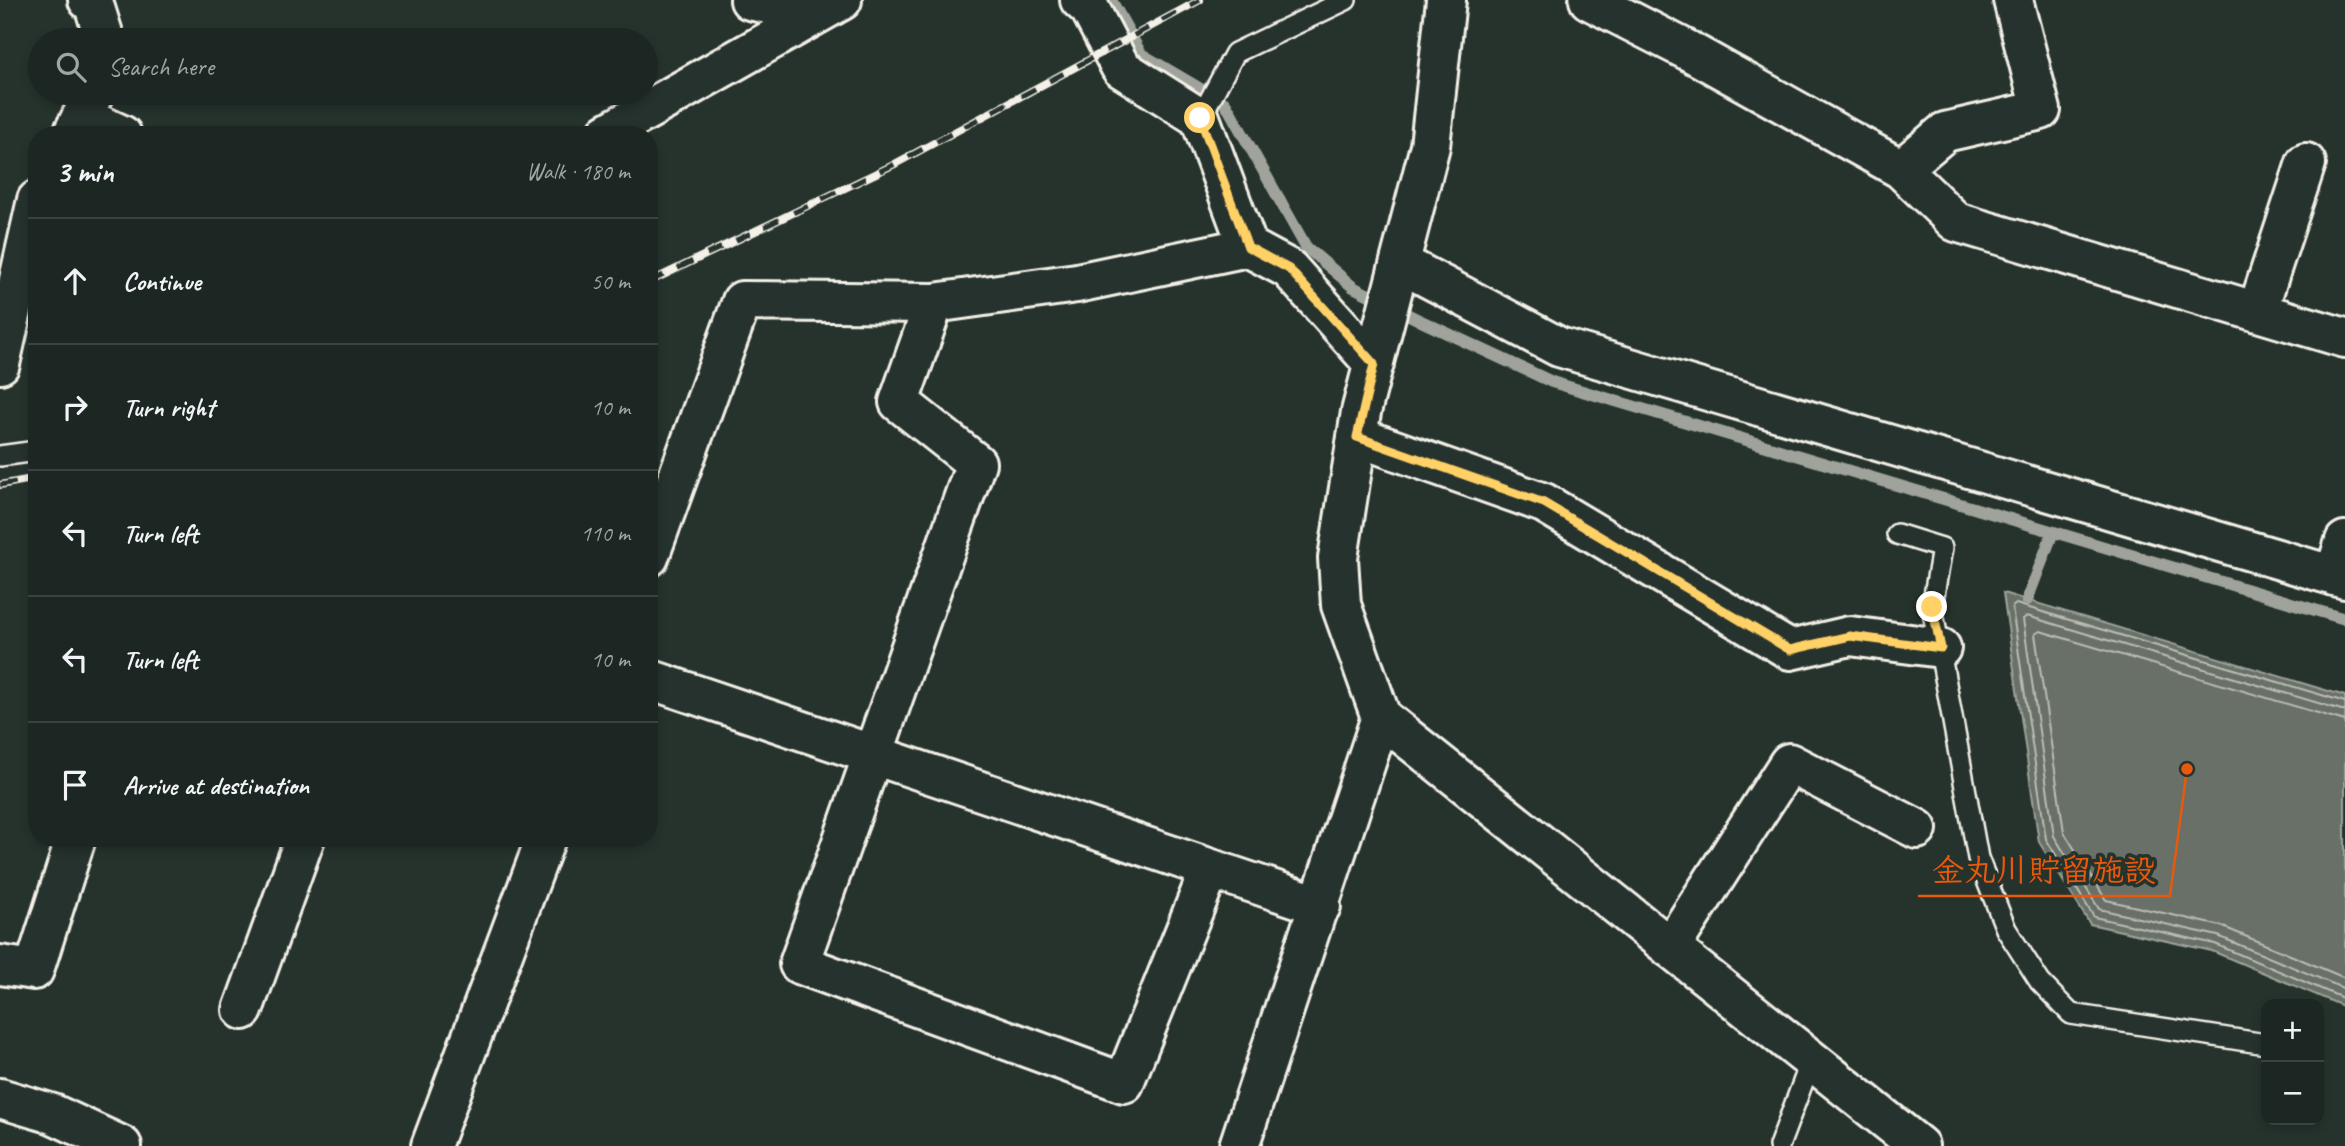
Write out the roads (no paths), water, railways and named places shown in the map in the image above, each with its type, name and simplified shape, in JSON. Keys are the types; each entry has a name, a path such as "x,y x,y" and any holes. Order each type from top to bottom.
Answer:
{"street":[{"path":"88,0 94,5 101,28"},
{"path":"750,0 828,8"},
{"path":"1080,0 1090,9 1121,68 1200,118 1248,247"},
{"path":"1446,0 1430,146 1357,437 1338,558 1341,605 1381,717 1919,1146"},
{"path":"1589,0 1689,51 1901,169 1956,222 2345,338"},
{"path":"1901,169 1945,132 2041,110 2013,0"},
{"path":"658,103 828,8"},
{"path":"618,126 655,105"},
{"path":"83,115 104,126"},
{"path":"2257,312 2306,163"},
{"path":"0,364 28,240"},
{"path":"658,531 742,301 934,303 1077,283 1248,247 1289,269 1374,364"},
{"path":"1400,263 1559,347 2342,565"},
{"path":"934,303 899,402 976,463 799,964 1124,1083 1210,869"},
{"path":"1357,437 1544,503 1790,650 1850,636 1941,648"},
{"path":"658,682 1321,906"},
{"path":"1239,1146 1321,906 1381,717"},
{"path":"1670,948 1789,763 1917,829"},
{"path":"0,965 34,970 73,847"},
{"path":"243,1010 302,847"},
{"path":"431,1146 542,847"},
{"path":"0,1098 53,1114 122,1146"}],"lane":[{"path":"1200,118 1235,53 1346,0"},
{"path":"0,456 28,452"},
{"path":"1897,534 1942,548 1932,607 1978,858 2006,929 2040,982 2071,1014 2261,1043"},
{"path":"1779,1146 1811,1061"}],"water":[{"path":"2003,593 2345,696 2345,1007 2212,951 2090,924 2039,842"}],"waterway":[{"path":"1111,0 1141,54 1226,104 1306,247 1353,287 1552,382 2345,619"},
{"path":"2027,600 2053,532"}],"railway":[{"path":"658,278 893,165 1200,0"},
{"path":"0,485 28,480"}],"place":[{"name":"金丸川貯留施設","path":"2187,769"}]}
